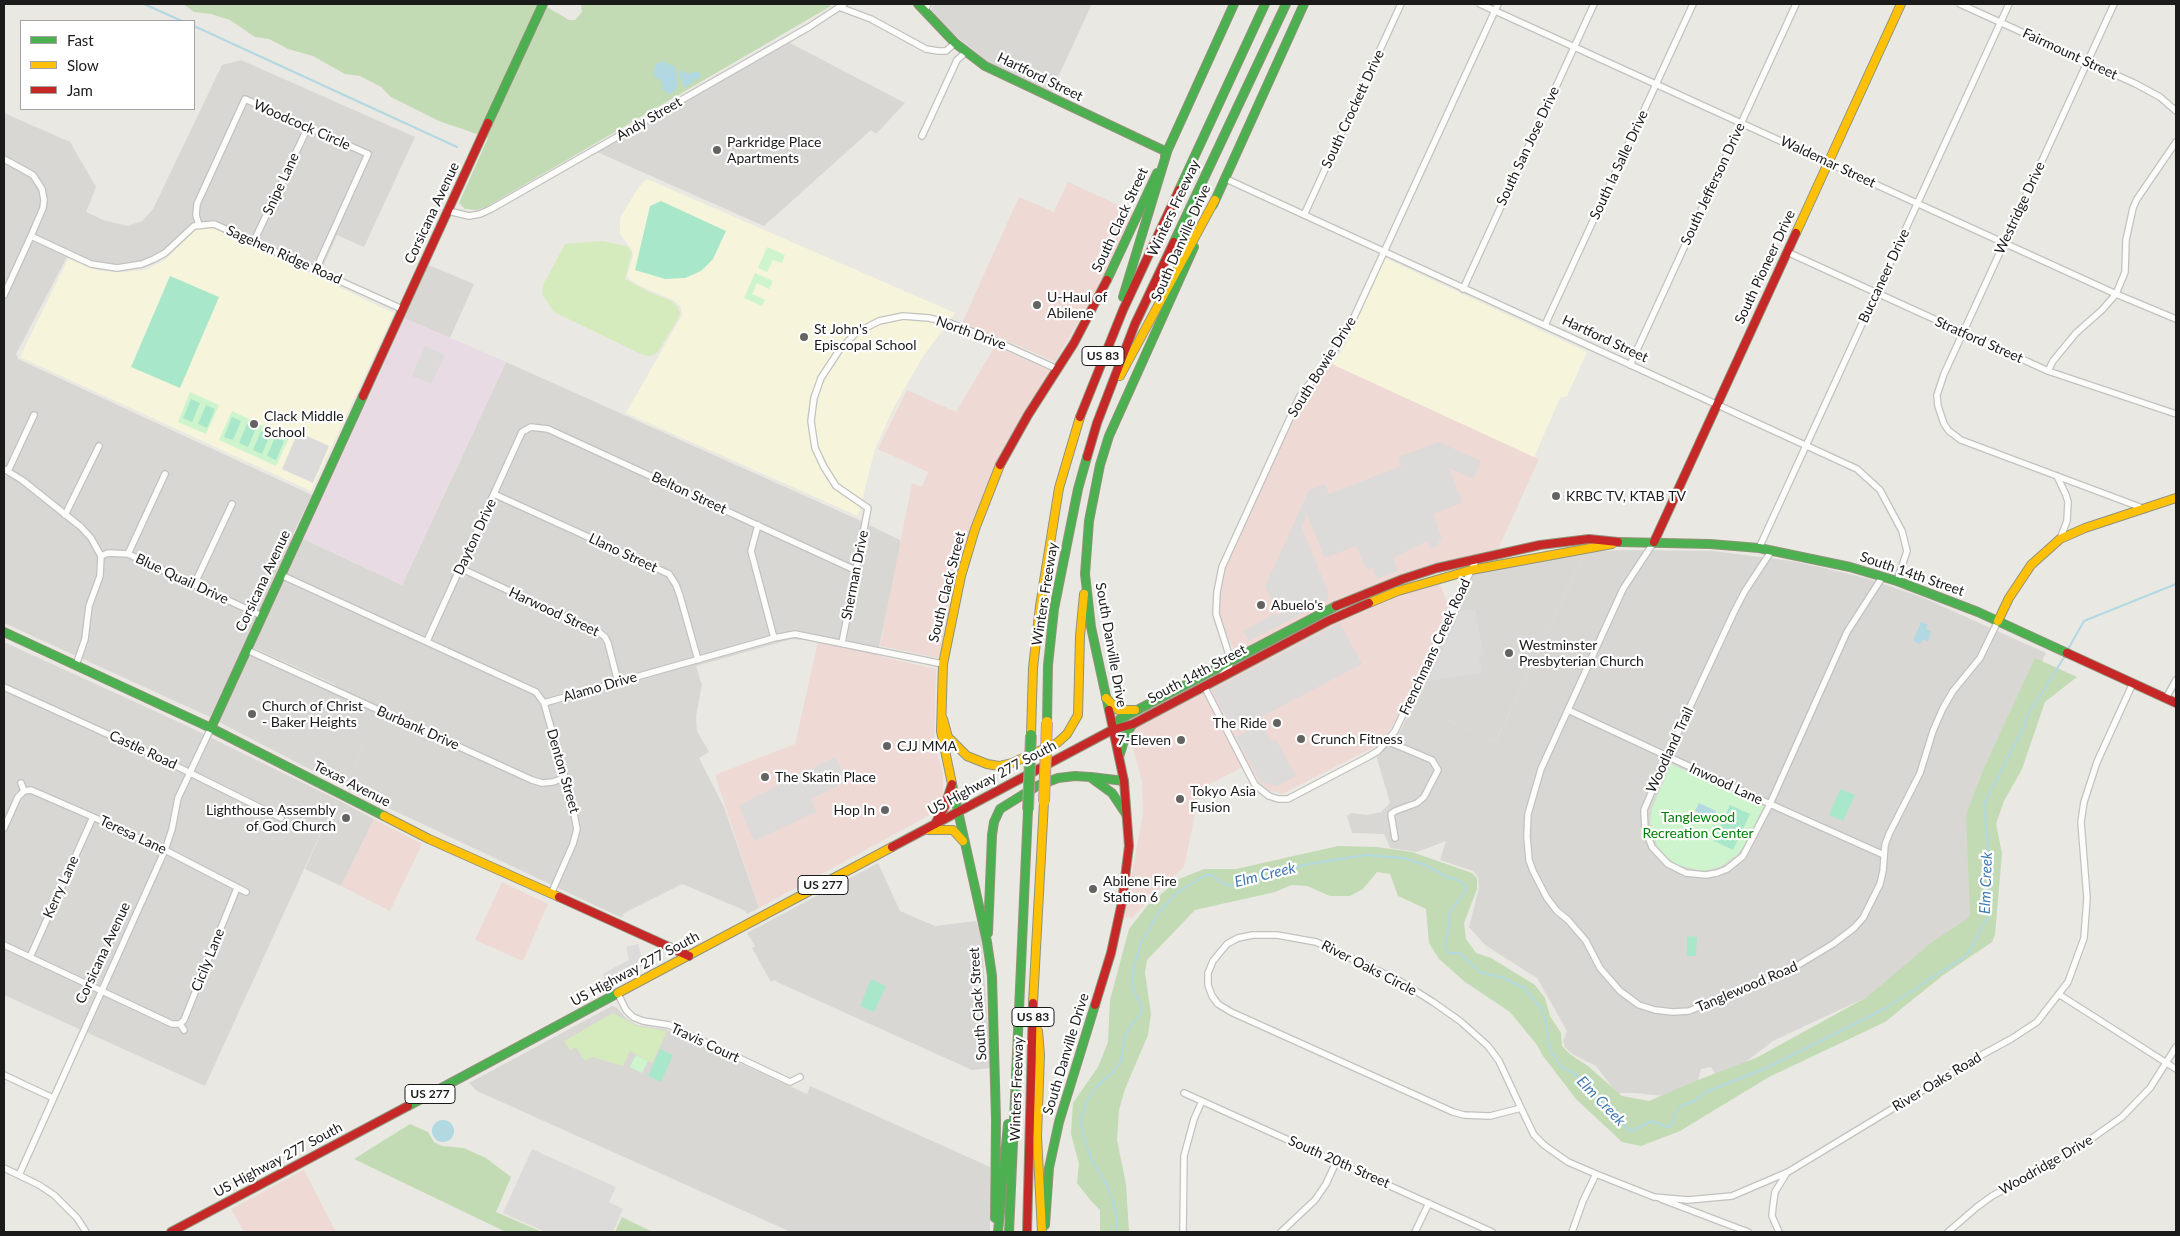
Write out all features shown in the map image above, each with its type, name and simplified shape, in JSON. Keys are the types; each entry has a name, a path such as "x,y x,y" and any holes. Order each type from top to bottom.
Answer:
{"main road":[{"name":"Corsicana Avenue","path":"211,728 543,4"},
{"name":"South Clack Street","path":"996,1232 996,1064 992,976 987,942 963,840 941,731 940,708 943,664 961,576 988,492 1011,443 1074,343 1113,270 1234,4"},
{"name":"Winters Freeway","path":"1009,1232 1033,668 1040,606 1059,488 1078,424 1096,374 1123,310 1265,4"},
{"name":"Winters Freeway","path":"1027,1232 1034,978 1044,802 1048,665 1054,609 1078,489 1101,412 1135,324 1286,4"},
{"name":"South Danville Drive","path":"1044,1232 1049,1168 1059,1122 1111,954 1122,902 1129,846 1124,780 1091,626 1085,574 1088,521 1094,491 1109,436 1304,4"},
{"name":"South Pioneer Drive","path":"1654,542 1901,4"},
{"name":"Hartford Street","path":"923,6 955,43 1004,76 1166,152"},
{"path":"1096,374 1124,294 1166,152"},
{"path":"1101,412 1215,200"},
{"path":"1998,621 2009,598 2031,564 2060,539 2086,528 2176,498"},
{"path":"1584,550 1589,539"},
{"name":"South 14th Street","path":"1112,730 1120,719 1342,603 1403,579 1477,558 1540,545 1589,539 1759,548 1826,561 1883,576 1998,621 2176,702"},
{"name":"South 14th Street","path":"1112,730 1133,724 1328,621 1398,591 1471,570 1621,542"},
{"path":"940,708 948,737 967,756 987,764 1000,766 1012,763 1057,743 1067,734 1078,715 1079,707 1080,636 1085,574"},
{"name":"Texas Avenue","path":"4,633 211,728 429,839 689,956"},
{"path":"1106,697 1118,710 1137,710"},
{"path":"1119,757 1126,734 1133,724"},
{"name":"US Highway 277 South","path":"171,1232 1112,730"},
{"path":"987,942 991,904 992,835 994,822 1000,810 1037,786 1058,778 1075,776 1124,780"},
{"path":"1090,777 1112,793 1128,818"},
{"path":"935,824 945,806 952,784"},
{"path":"924,830 945,828 953,830 963,840"},
{"path":"1034,978 1040,1055 1037,1136 1044,1232"},
{"path":"996,1232 1018,1013"}],"street":[{"name":"South Crockett Drive","path":"1304,215 1401,4"},
{"name":"Waldemar Street","path":"1480,4 2116,294 2176,319"},
{"name":"South Bowie Drive","path":"1231,661 1216,614 1217,592 1222,567 1300,396 1328,360 1349,328 1498,4"},
{"name":"South San Jose Drive","path":"1462,289 1594,4"},
{"name":"South la Salle Drive","path":"1545,325 1693,4"},
{"name":"South Jefferson Drive","path":"1630,365 1796,4"},
{"name":"Fairmount Street","path":"1960,4 2160,96 2176,111"},
{"name":"Buccaneer Drive","path":"1759,548 2009,4"},
{"name":"Westridge Drive","path":"2057,476 1961,440 1949,432 1940,415 1938,406 1940,385 2114,4"},
{"name":"Andy Street","path":"448,210 469,216 491,209 809,27 841,6"},
{"path":"841,6 926,49 938,52 946,51 955,43"},
{"path":"922,136 957,60 966,52"},
{"name":"Woodcock Circle","path":"199,225 196,215 197,204 245,99 368,154 316,269"},
{"name":"Snipe Lane","path":"254,241 308,127"},
{"path":"2048,371 2053,361 2076,333 2102,310 2116,294 2125,272 2126,240 2133,208 2137,199 2176,142"},
{"path":"4,159 33,175 42,189 43,208 4,295"},
{"name":"Hartford Street","path":"1224,178 1857,469 1880,490 1899,522 1907,551 1897,581"},
{"name":"Sagehen Ridge Road","path":"199,225 214,224 402,309"},
{"path":"31,236 91,264 116,268 142,264 154,259 170,248 186,231 199,225"},
{"name":"Stratford Street","path":"1787,252 2048,371 2176,414"},
{"name":"North Drive","path":"868,508 836,486 815,448 811,421 814,398 821,378 840,349 856,333 879,321 903,316 929,318 950,323 983,336 1057,369"},
{"path":"34,415 6,470 65,515 91,538 101,556 100,576 89,606 85,639 76,665"},
{"name":"Belton Street","path":"522,432 531,426 543,427 855,570"},
{"name":"Dayton Drive","path":"427,641 522,432"},
{"path":"65,515 99,446"},
{"path":"128,554 166,474"},
{"path":"2057,476 2145,508"},
{"path":"2057,476 2068,502 2067,521 2060,539"},
{"name":"Llano Street","path":"494,494 669,574 676,585 698,660"},
{"path":"194,584 232,504"},
{"name":"Sherman Drive","path":"842,643 868,508"},
{"path":"758,525 751,551 774,638"},
{"name":"Tanglewood Road","path":"1654,542 1623,589 1541,769 1528,814 1527,838 1529,860 1539,884 1557,912 1568,920 1586,941 1600,968 1610,981 1620,991 1640,1005 1655,1010 1689,1011 1756,986 1803,964 1854,928 1863,918 1880,884 1889,834 1920,773 1933,731 1943,708 1980,658 1998,621"},
{"name":"Woodland Trail","path":"1772,550 1738,604 1644,810 1644,824 1652,847 1659,856 1676,870 1686,873 1706,876 1717,873 1736,863 1751,844 1847,632 1883,576"},
{"name":"Blue Quail Drive","path":"101,556 108,553 128,554 262,616"},
{"name":"Frenchmans Creek Road","path":"1204,686 1255,785 1269,796 1278,799 1288,799 1358,763 1378,751 1387,742 1395,731 1477,558"},
{"name":"Harwood Street","path":"460,568 606,637 618,682"},
{"name":"Alamo Drive","path":"281,576 536,692 544,703 794,634 804,634 943,664"},
{"name":"Burbank Drive","path":"247,650 532,780 553,782 564,778"},
{"path":"1218,679 1229,667 1231,661"},
{"path":"2166,698 2176,680"},
{"name":"River Oaks Road","path":"1521,1108 1534,1135 1544,1145 1568,1162 1596,1174 1654,1197 1688,1200 1732,1196 1788,1172 1976,1058 2012,1039 2037,1022 2060,995 2079,956 2087,919 2081,822 2084,802 2097,762 2133,683"},
{"name":"Castle Road","path":"4,687 189,772 281,818"},
{"name":"Denton Street","path":"544,703 576,819 577,829 573,844 551,894"},
{"name":"Inwood Lane","path":"1568,710 1884,855"},
{"name":"Corsicana Avenue","path":"19,1175 165,850 172,829 178,798 211,728"},
{"path":"1387,742 1432,760 1438,770 1424,798 1391,814 1395,838"},
{"path":"4,828 18,797 24,791 22,783"},
{"name":"Teresa Lane","path":"24,791 31,790 93,816 165,850 246,892"},
{"name":"Kerry Lane","path":"30,957 93,816"},
{"name":"Cicily Lane","path":"180,1024 184,1020 237,888"},
{"name":"River Oaks Circle","path":"1253,935 1277,935 1316,942 1390,977 1433,1002 1477,1034 1499,1061 1521,1108 1490,1116 1464,1115 1453,1112 1231,1012 1212,996 1208,985 1208,973 1212,961 1227,944 1238,938 1253,935"},
{"path":"4,946 172,1024 180,1024 184,1030"},
{"name":"Travis Court","path":"618,994 626,1010 633,1017 643,1021 669,1025 790,1082 800,1077"},
{"path":"2060,995 2176,1070"},
{"name":"Woodridge Drive","path":"1948,1232 1992,1196 2071,1153 2122,1117 2150,1088 2176,1047"},
{"path":"4,1075 53,1098"},
{"name":"South 20th Street","path":"1184,1093 1337,1160 1492,1232"},
{"path":"1183,1232 1184,1156 1194,1119 1202,1101"},
{"path":"1281,1232 1315,1200 1326,1184 1337,1160"},
{"path":"4,1168 54,1195 77,1218 86,1232"},
{"path":"1779,1232 1772,1216 1775,1192 1788,1172"},
{"path":"1572,1232 1583,1201 1596,1174"},
{"path":"1654,1197 1748,1232"},
{"path":"1415,1232 1429,1203"}],"shaded area":[{"path":"934,4 1092,4 1051,92 1011,75 988,62 952,33 931,10"},
{"name":"Parkridge Place Apartments","path":"788,42 905,103 876,134 871,130 764,226 597,152"},
{"path":"241,60 415,137 364,247 337,235 319,276 212,227 194,229 161,260 144,267 120,271 100,269 67,257 16,354 18,359 312,495 293,534 402,585 506,362 900,540 900,550 877,656 814,641 792,639 696,666 702,685 696,716 697,731 709,752 699,758 724,807 759,908 747,914 744,910 682,884 624,913 622,918 344,787 364,746 318,725 336,685 245,644 210,717 4,623 4,113 70,142 96,187 86,212 103,220 128,226 142,221 153,209 222,65"},
{"name":"St John's Episcopal School","path":"647,179 955,313 922,358 894,407 875,449 858,516 626,413 682,315 681,307 675,301 640,286 627,276 633,257 632,250 620,234 620,218 638,188"},
{"path":"1068,182 1134,212 1102,281 1055,362 962,323 1019,197 1054,212"},
{"name":"Clack Middle School","path":"213,228 394,313 311,491 20,357 68,259 99,271 124,272 145,270 165,260 196,230"},
{"path":"1385,258 1587,352 1567,396 1560,398 1534,457 1332,364 1342,350 1356,323"},
{"path":"426,264 474,284 450,338 402,317"},
{"path":"402,317 506,362 402,585 302,538"},
{"path":"425,346 445,355 431,384 412,376"},
{"path":"995,346 1051,371 1003,450 984,493 961,563 939,658 880,646 912,483 922,487 928,472 878,449 907,390 956,412"},
{"path":"1332,364 1539,459 1498,549 1417,570 1338,599 1236,654 1226,634 1220,614 1220,593 1225,561 1303,398"},
{"path":"298,432 329,446 313,483 282,469"},
{"path":"1439,442 1481,461 1473,479 1449,468 1462,503 1433,514 1442,540 1438,542 1439,545 1430,549 1427,541 1393,558 1398,571 1377,579 1373,568 1367,570 1356,546 1325,558 1307,514 1302,528 1328,592 1328,600 1249,641 1243,631 1274,614 1279,615 1281,610 1276,608 1265,587 1309,490 1325,484 1329,494 1401,466 1398,457"},
{"path":"1626,550 1713,551 1791,561 1869,579 1924,598 2046,653 1987,773 1975,902 1969,920 1882,990 1773,1041 1720,1082 1711,1067 1701,1069 1693,1099 1617,1093 1596,1066 1572,1054 1565,1047 1563,1041 1567,1031 1537,978 1485,945 1469,927 1479,887 1478,877 1473,871 1440,860 1446,841 1417,852 1390,848 1384,834 1352,833 1347,816 1351,813 1367,815 1381,812 1390,803 1376,755 1396,740 1413,705 1496,741 1585,552"},
{"path":"1585,552 1496,741 1408,703 1471,570"},
{"path":"1439,582 1449,607 1394,723 1384,739 1376,746 1282,794 1267,790 1259,782 1248,764 1208,785 1201,791 1198,800 1184,867 1155,893 1132,918 1124,917 1143,813 1142,781 1129,735 1135,727 1338,619 1403,593"},
{"path":"1475,609 1483,652 1479,659 1482,673 1428,681 1460,611"},
{"path":"1340,623 1362,664 1234,731 1212,690"},
{"path":"4,642 183,724 336,799 205,1086 4,995"},
{"path":"818,642 936,669 934,743 943,773 943,796 935,812 759,908 715,775 795,744"},
{"path":"249,653 333,692 319,725 364,746 344,787 217,721"},
{"path":"1262,724 1271,741 1276,740 1296,776 1277,786 1261,782 1236,737"},
{"path":"835,757 848,780 811,799 816,812 754,841 739,805"},
{"path":"336,799 374,819 341,886 305,869"},
{"path":"374,819 422,844 390,911 341,886"},
{"path":"878,863 900,911 935,926 976,921 981,933 991,1068 972,1070 775,980 771,982 752,948 755,946 747,933"},
{"path":"502,882 548,904 523,961 475,940"},
{"path":"638,944 644,966 603,986 604,973 629,960 626,947"},
{"path":"612,1006 616,1007 627,1019 637,1025 665,1029 807,1094 810,1086 990,1167 990,1232 791,1232 477,1091 469,1083"},
{"path":"532,1149 616,1187 609,1202 623,1209 613,1232 546,1232 503,1213"},
{"path":"304,1170 336,1232 244,1232 231,1209"}],"green space":[{"path":"183,4 542,4 569,20 575,20 582,12 581,4 825,4 831,6 486,207 477,210 465,209 459,203 488,138 439,121 391,97 381,87 360,76 345,74 313,56 288,49 269,39 255,37 230,20 211,14 194,12"},
{"path":"661,201 726,231 713,259 701,271 685,278 665,279 635,270 650,206"},
{"path":"601,241 627,246 632,252 625,279 649,292 672,301 677,306 680,313 678,319 657,353 650,356 641,354 554,312 542,294 543,285 565,244"},
{"path":"767,247 785,255 782,263 773,260 767,272 758,268"},
{"path":"755,273 773,281 769,289 757,283 752,294 765,300 762,306 744,298"},
{"path":"170,276 219,297 180,388 131,367"},
{"path":"190,392 219,405 206,434 178,422"},
{"path":"191,399 200,403 192,422 183,418"},
{"path":"206,405 215,409 207,428 198,424"},
{"path":"232,411 289,438 276,466 219,440"},
{"path":"232,417 241,421 233,440 224,437"},
{"path":"247,424 256,428 248,447 239,443"},
{"path":"261,431 270,435 262,454 253,450"},
{"path":"275,437 284,441 276,460 267,456"},
{"path":"2035,658 2077,677 2045,702 2022,769 2004,801 1996,824 2002,853 1995,935 1992,942 1942,976 1885,1022 1769,1077 1680,1131 1641,1146 1622,1142 1576,1099 1543,1056 1537,1045 1510,1012 1465,982 1439,959 1429,943 1426,909 1398,896 1390,874 1377,872 1363,889 1350,896 1330,896 1307,886 1291,885 1275,892 1195,910 1147,960 1145,973 1151,1014 1148,1035 1125,1089 1119,1110 1117,1140 1126,1184 1129,1232 1100,1232 1100,1210 1077,1183 1079,1164 1071,1134 1073,1103 1098,1067 1108,1042 1110,1000 1129,929 1147,906 1179,879 1204,869 1236,869 1338,846 1377,847 1412,852 1472,873 1477,878 1477,889 1464,923 1466,939 1476,953 1491,958 1535,985 1545,998 1550,1016 1561,1033 1562,1046 1571,1055 1588,1066 1622,1096 1649,1101 1756,1058 1867,997 1932,942 1967,919 1970,915 1966,815 1984,768"},
{"name":"Tanglewood Recreation Center","path":"1671,764 1764,806 1745,845 1738,854 1720,867 1703,871 1677,865 1657,846 1650,821 1652,808"},
{"path":"1840,789 1855,795 1843,821 1829,815"},
{"path":"1730,805 1750,814 1733,850 1714,841"},
{"path":"1687,936 1697,937 1696,956 1687,956"},
{"path":"871,979 886,986 874,1012 860,1006"},
{"path":"613,1013 637,1026 667,1031 652,1063 630,1051 623,1066 592,1057 585,1061 576,1047 570,1050 564,1041"},
{"path":"660,1049 673,1055 661,1082 648,1076"},
{"path":"636,1055 648,1061 642,1073 630,1067"},
{"path":"410,1124 428,1132 434,1142 442,1146 464,1148 486,1158 511,1177 496,1212 542,1232 506,1232 354,1159"},
{"path":"622,1217 638,1225 653,1232 615,1232"}],"water":[{"path":"660,61 674,66 676,69 678,86 671,95 663,90 661,81 653,75 655,66"},
{"path":"681,70 688,74 698,71 701,76 685,88 679,74"},
{"path":"1921,622 1928,625 1926,629 1931,631 1928,642 1923,639 1920,644 1913,641"},
{"path":"1699,803 1716,811 1712,819 1695,811"},
{"path":"443,1120 451,1123 454,1131 451,1139 443,1142 435,1139 432,1131 435,1123"}],"waterway":[{"path":"144,4 180,20"},
{"path":"195,26 457,147"},
{"name":"Elm Creek","path":"2067,651 2084,621 2176,584"},
{"name":"Elm Creek","path":"1116,1232 1117,1216 1113,1202 1107,1185 1091,1159 1080,1123 1087,1101 1095,1088 1114,1071 1121,1061 1125,1034 1141,1013 1142,1006 1133,990 1132,982 1141,942 1160,911 1179,891 1206,875 1211,875 1224,884 1231,886 1243,880 1264,879 1303,865 1365,855 1404,858 1425,865 1445,876 1460,881 1466,890 1448,915 1449,928 1445,946 1449,953 1459,953 1480,972 1504,978 1524,988 1541,1008 1547,1026 1548,1042 1552,1053 1561,1067 1575,1074 1631,1132 1651,1121 1667,1127 1672,1125 1675,1114 1680,1107 1696,1100 1708,1091 1764,1069 1884,1009 1967,955 1987,918 1989,861 1984,804 2024,726 2027,716 2065,656"}],"traffic: fast":[{"path":"488,123 543,4"},
{"path":"918,4 955,43 985,66 1167,152"},
{"path":"1165,156 1234,4"},
{"path":"1179,190 1265,4"},
{"path":"1174,242 1286,4"},
{"path":"1213,205 1304,4"},
{"path":"1123,297 1167,152"},
{"path":"1107,280 1157,173"},
{"path":"1109,710 1091,627 1085,574 1089,521 1100,465 1109,436 1194,247"},
{"path":"211,728 363,396"},
{"path":"1047,722 1048,665 1054,609 1078,489 1087,457"},
{"path":"1618,542 1710,544 1759,548 1850,567 1897,581 1978,612 2067,653"},
{"path":"1112,730 1120,719 1336,606"},
{"path":"4,632 211,728 384,816"},
{"path":"1119,757 1126,734 1132,725"},
{"path":"1028,810 1031,735"},
{"path":"988,933 992,835 994,822 1000,809 1037,786 1058,778 1075,776 1090,777 1112,793 1126,814"},
{"path":"1091,777 1124,781"},
{"path":"952,784 987,942 992,976 996,1120 995,1218"},
{"path":"1009,1232 1028,810"},
{"path":"408,1106 618,993"},
{"path":"1045,1225 1049,1168 1059,1122 1095,1005"},
{"path":"998,1232 1008,1124"}],"traffic: slow":[{"path":"1796,233 1901,4"},
{"path":"1120,376 1215,200"},
{"path":"1031,735 1033,668 1040,606 1059,488 1080,417"},
{"path":"952,784 941,731 943,664 961,576 975,529 1000,465"},
{"path":"1998,621 2009,598 2031,565 2060,539 2085,528 2176,498"},
{"path":"1369,603 1398,591 1471,570 1612,544"},
{"path":"943,719 948,737 967,756 987,764 999,766 1012,763 1057,743 1067,734 1078,715 1080,636 1084,594"},
{"path":"1106,698 1118,710 1135,710"},
{"path":"1044,802 1047,722"},
{"path":"1033,1003 1044,802"},
{"path":"384,816 429,839 559,897"},
{"path":"928,830 953,830 963,841"},
{"path":"618,993 892,847"},
{"path":"1038,1031 1040,1055 1037,1136 1042,1232"}],"traffic: jam":[{"path":"363,396 488,123"},
{"path":"1080,417 1123,310 1179,190"},
{"path":"1654,542 1796,233"},
{"path":"1087,457 1097,423 1135,324 1174,242"},
{"path":"1000,465 1028,415 1074,343 1107,280"},
{"path":"1336,606 1403,579 1437,568 1540,545 1589,539 1618,542"},
{"path":"1112,730 1133,724 1328,621 1369,603"},
{"path":"2067,653 2176,703"},
{"path":"1095,1005 1111,953 1122,902 1129,846 1124,781 1109,710"},
{"path":"892,847 1112,730"},
{"path":"935,824 945,806 952,784"},
{"path":"559,897 689,956"},
{"path":"1027,1232 1033,1003"},
{"path":"171,1232 408,1106"}],"place":[{"name":"Parkridge Place Apartments","path":"717,150"},
{"name":"U-Haul of Abilene","path":"1037,305"},
{"name":"St John's Episcopal School","path":"804,337"},
{"name":"Clack Middle School","path":"254,424"},
{"name":"KRBC TV, KTAB TV","path":"1556,496"},
{"name":"Abuelo's","path":"1261,605"},
{"name":"Westminster Presbyterian Church","path":"1509,653"},
{"name":"Church of Christ - Baker Heights","path":"252,714"},
{"name":"The Ride","path":"1277,723"},
{"name":"Crunch Fitness","path":"1301,739"},
{"name":"7-Eleven","path":"1181,740"},
{"name":"CJJ MMA","path":"887,746"},
{"name":"The Skatin Place","path":"765,777"},
{"name":"Tokyo Asia Fusion","path":"1180,799"},
{"name":"Hop In","path":"885,810"},
{"name":"Lighthouse Assembly of God Church","path":"346,818"},
{"name":"Abilene Fire Station 6","path":"1093,889"}]}
